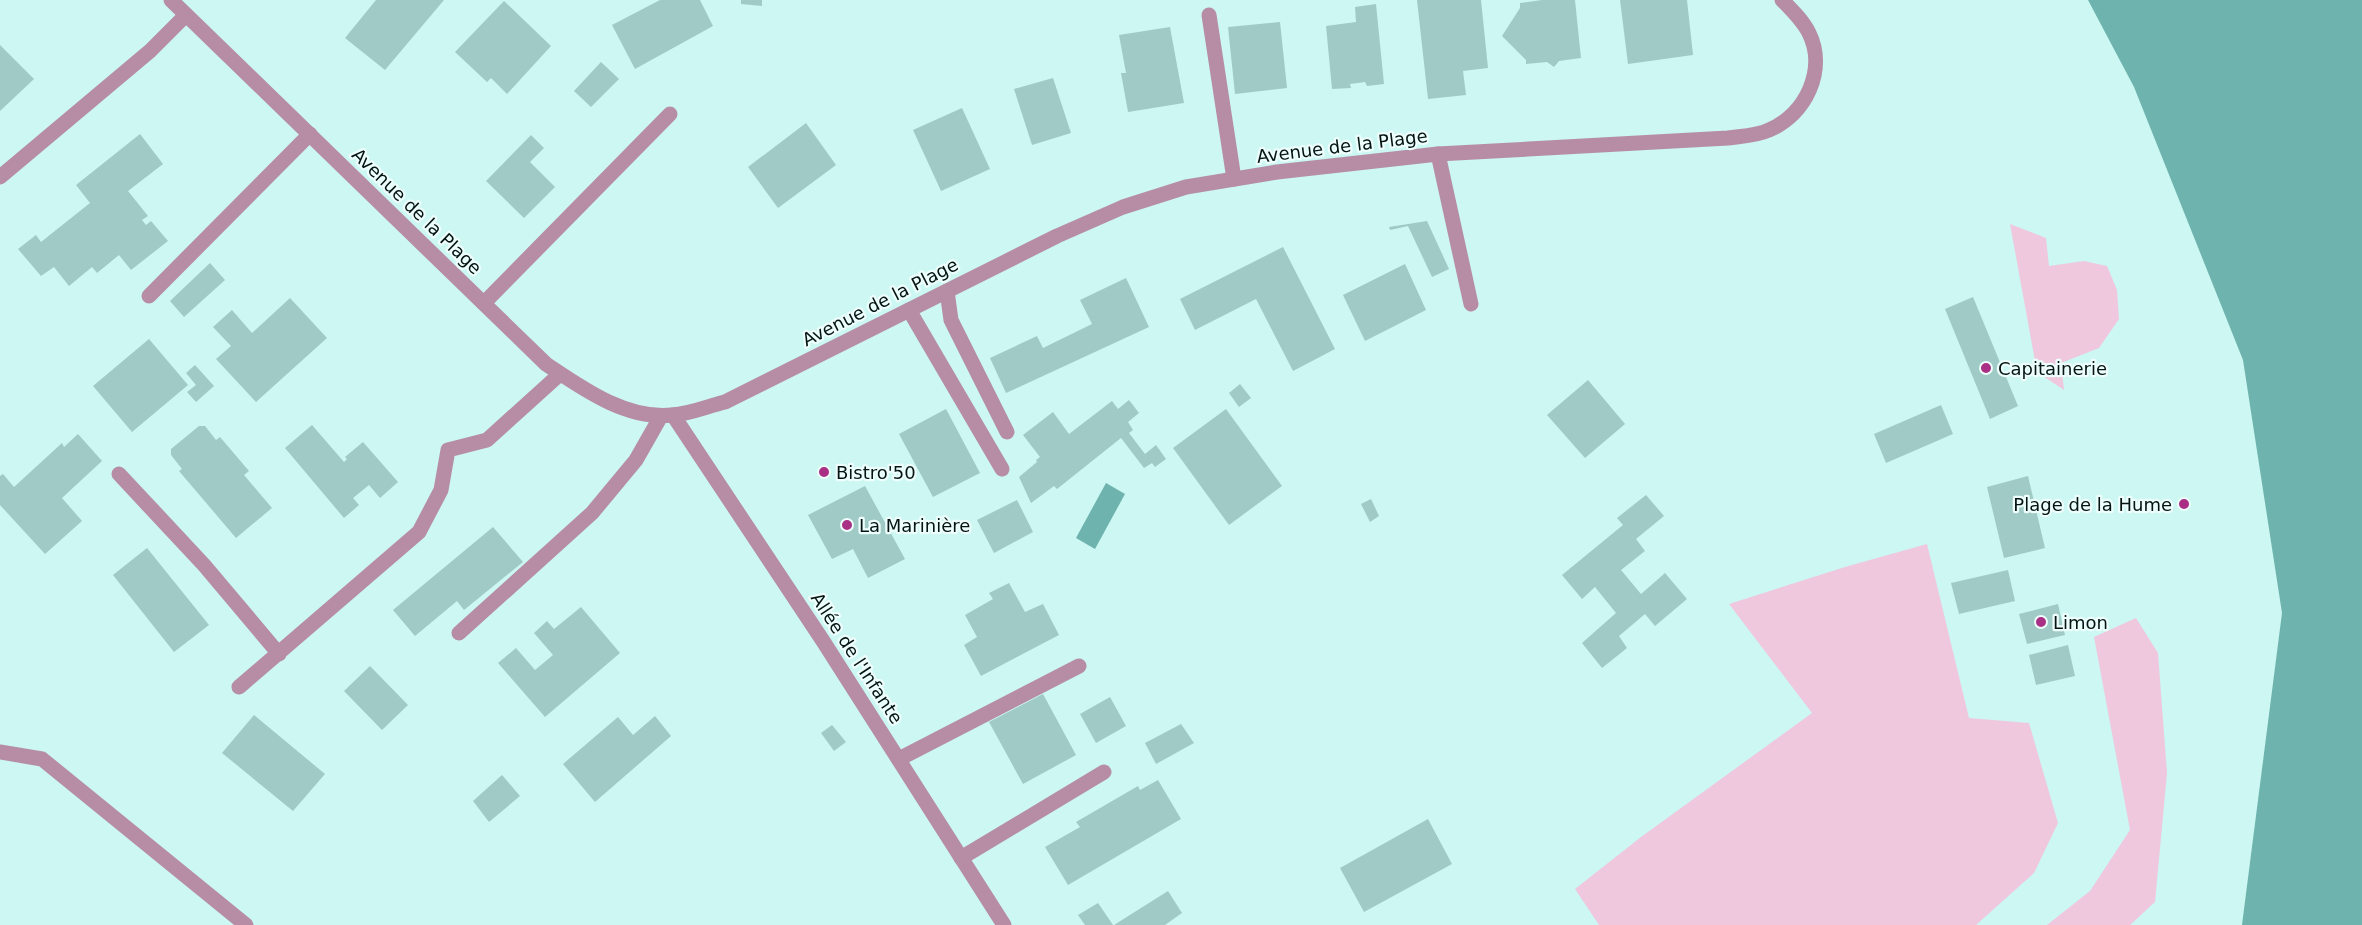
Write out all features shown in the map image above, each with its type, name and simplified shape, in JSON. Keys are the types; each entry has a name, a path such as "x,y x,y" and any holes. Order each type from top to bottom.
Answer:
{"street":[{"name":"Avenue de la Plage","path":"171,0 546,364 609,402 644,415 667,416 725,402 1057,236 1123,207 1186,187 1438,154 1728,138 1771,130 1795,110 1809,93 1816,72 1816,52 1809,32 1782,0"},
{"path":"0,177 150,51 186,15"},
{"path":"1209,15 1234,179"},
{"path":"484,303 670,114"},
{"path":"149,296 310,134"},
{"path":"1438,154 1471,304"},
{"path":"946,291 951,320 1007,432"},
{"path":"909,310 1002,469"},
{"path":"239,687 419,532 441,490 448,450 487,440 560,374"},
{"path":"459,633 592,513 636,460 667,416"},
{"name":"Allée de l'Infante","path":"667,416 823,640 1004,925"},
{"path":"119,474 204,565 279,654"},
{"path":"898,759 1079,666"},
{"path":"0,752 42,759 246,925"},
{"path":"961,858 1104,772"}],"shaded area":[{"path":"2010,224 2046,238 2049,266 2084,261 2107,266 2117,290 2119,319 2099,348 2061,363 2064,390 2037,372"},
{"path":"1927,544 1969,718 2029,723 2058,823 2034,873 1976,925 1599,925 1575,889 1641,837 1812,713 1729,604"},
{"path":"2136,618 2158,653 2167,773 2155,902 2130,925 2047,925 2090,891 2130,830 2094,637"}],"water":[{"path":"2088,0 2362,0 2362,925 2242,925 2282,613 2243,360 2134,87"},
{"path":"1106,483 1125,494 1095,549 1076,538"}],"building":[{"path":"376,0 444,0 385,70 345,38"},
{"path":"660,0 700,0 713,26 635,69 612,25"},
{"path":"741,0 762,0 762,6 741,4"},
{"path":"1417,0 1481,0 1488,68 1463,71 1466,95 1428,99"},
{"path":"1575,0 1581,58 1559,61 1554,67 1547,62 1526,64 1526,60 1502,36 1520,8 1520,3"},
{"path":"1620,0 1687,0 1693,55 1628,64"},
{"path":"504,1 551,46 507,94 491,78 487,82 455,52"},
{"path":"1376,4 1384,84 1367,86 1365,82 1350,84 1351,88 1332,89 1326,26 1356,22 1355,7"},
{"path":"1280,22 1287,88 1235,94 1228,27"},
{"path":"1170,27 1184,103 1128,112 1121,73 1126,73 1119,35"},
{"path":"0,45 34,79 0,111"},
{"path":"601,62 619,79 591,107 574,91"},
{"path":"1053,78 1071,133 1032,145 1014,89"},
{"path":"962,108 990,169 941,191 913,130"},
{"path":"806,123 836,165 778,208 748,167"},
{"path":"140,134 163,164 128,191 148,216 142,220 146,225 151,221 168,241 131,270 119,255 97,273 92,267 69,286 54,267 41,276 18,249 36,235 41,242 90,203 76,185"},
{"path":"531,135 544,148 530,162 555,187 524,218 486,181"},
{"path":"1427,221 1449,269 1432,277 1408,226 1390,230 1389,227"},
{"path":"1283,247 1335,349 1293,371 1256,299 1195,330 1180,299"},
{"path":"210,263 225,280 184,317 170,301"},
{"path":"1405,264 1426,310 1365,341 1343,295"},
{"path":"1126,278 1149,327 1006,393 990,358 1037,336 1043,348 1092,324 1080,300"},
{"name":"Capitainerie","path":"1973,297 2018,406 1990,419 1945,309"},
{"path":"290,298 327,338 256,402 216,359 231,346 213,327 232,310 252,333"},
{"path":"149,339 188,385 132,432 93,386"},
{"path":"195,365 214,386 196,402 187,392 196,385 186,373"},
{"path":"1588,380 1625,424 1585,458 1547,415"},
{"path":"1240,384 1251,398 1239,407 1229,393"},
{"path":"1129,400 1139,413 1128,422 1133,430 1129,433 1145,454 1156,445 1166,459 1155,467 1152,463 1144,468 1121,438 1057,489 1054,486 1031,503 1019,477 1040,457 1023,435 1053,412 1069,434 1112,401 1118,409"},
{"path":"1941,405 1953,434 1886,463 1874,434"},
{"path":"946,409 980,473 933,497 899,434"},
{"path":"1226,409 1282,486 1229,525 1173,448"},
{"path":"312,425 344,462 347,459 345,457 363,442 398,482 380,498 369,485 353,498 359,505 344,518 285,448"},
{"path":"199,426 205,426 216,440 220,437 249,471 244,475 272,508 236,538 179,471 182,469 171,455 171,449"},
{"path":"78,434 102,461 62,498 82,521 45,554 0,505 0,476 3,474 14,487 62,443 64,447"},
{"path":"2028,476 2045,548 2004,558 1987,487"},
{"path":"865,486 905,559 868,578 853,549 832,559 808,515"},
{"path":"1646,495 1664,516 1636,539 1645,551 1621,570 1641,594 1665,573 1687,599 1655,626 1645,614 1619,636 1627,648 1602,668 1582,643 1616,613 1595,587 1582,599 1562,575 1623,525 1617,518"},
{"path":"1371,499 1379,516 1370,522 1361,504"},
{"path":"1017,500 1033,532 994,553 977,520"},
{"path":"493,527 523,562 464,610 457,601 415,636 393,610"},
{"path":"147,548 209,625 174,652 113,575"},
{"path":"2008,570 2015,601 1959,614 1951,583"},
{"path":"1009,583 1025,612 1043,604 1059,635 981,676 964,645 977,637 965,615 993,599 989,593"},
{"path":"2058,604 2065,635 2027,644 2019,614"},
{"path":"581,607 620,653 545,717 498,663 516,648 535,670 553,655 534,633 547,621 554,629"},
{"path":"2068,645 2075,676 2036,685 2029,655"},
{"path":"370,666 408,705 382,730 344,691"},
{"path":"1043,694 1076,755 1023,784 989,722"},
{"path":"1110,697 1126,726 1096,743 1080,714"},
{"path":"254,715 325,774 293,811 222,753"},
{"path":"655,716 671,736 595,802 563,764 618,717 633,735"},
{"path":"1181,724 1194,743 1156,764 1145,743"},
{"path":"832,725 846,742 834,751 821,733"},
{"path":"502,775 520,796 489,822 473,801"},
{"path":"1158,780 1181,819 1068,885 1045,847 1080,827 1076,822 1138,786 1140,790"},
{"path":"1428,819 1452,864 1364,912 1340,868"},
{"path":"1168,891 1182,913 1165,925 1114,925"},
{"path":"1098,903 1113,925 1085,925 1078,915"}],"place":[{"name":"Capitainerie","path":"1986,368"},
{"name":"Bistro'50","path":"824,472"},
{"name":"Plage de la Hume","path":"2184,504"},
{"name":"La Marinière","path":"847,525"},
{"name":"Limon","path":"2041,622"}]}
